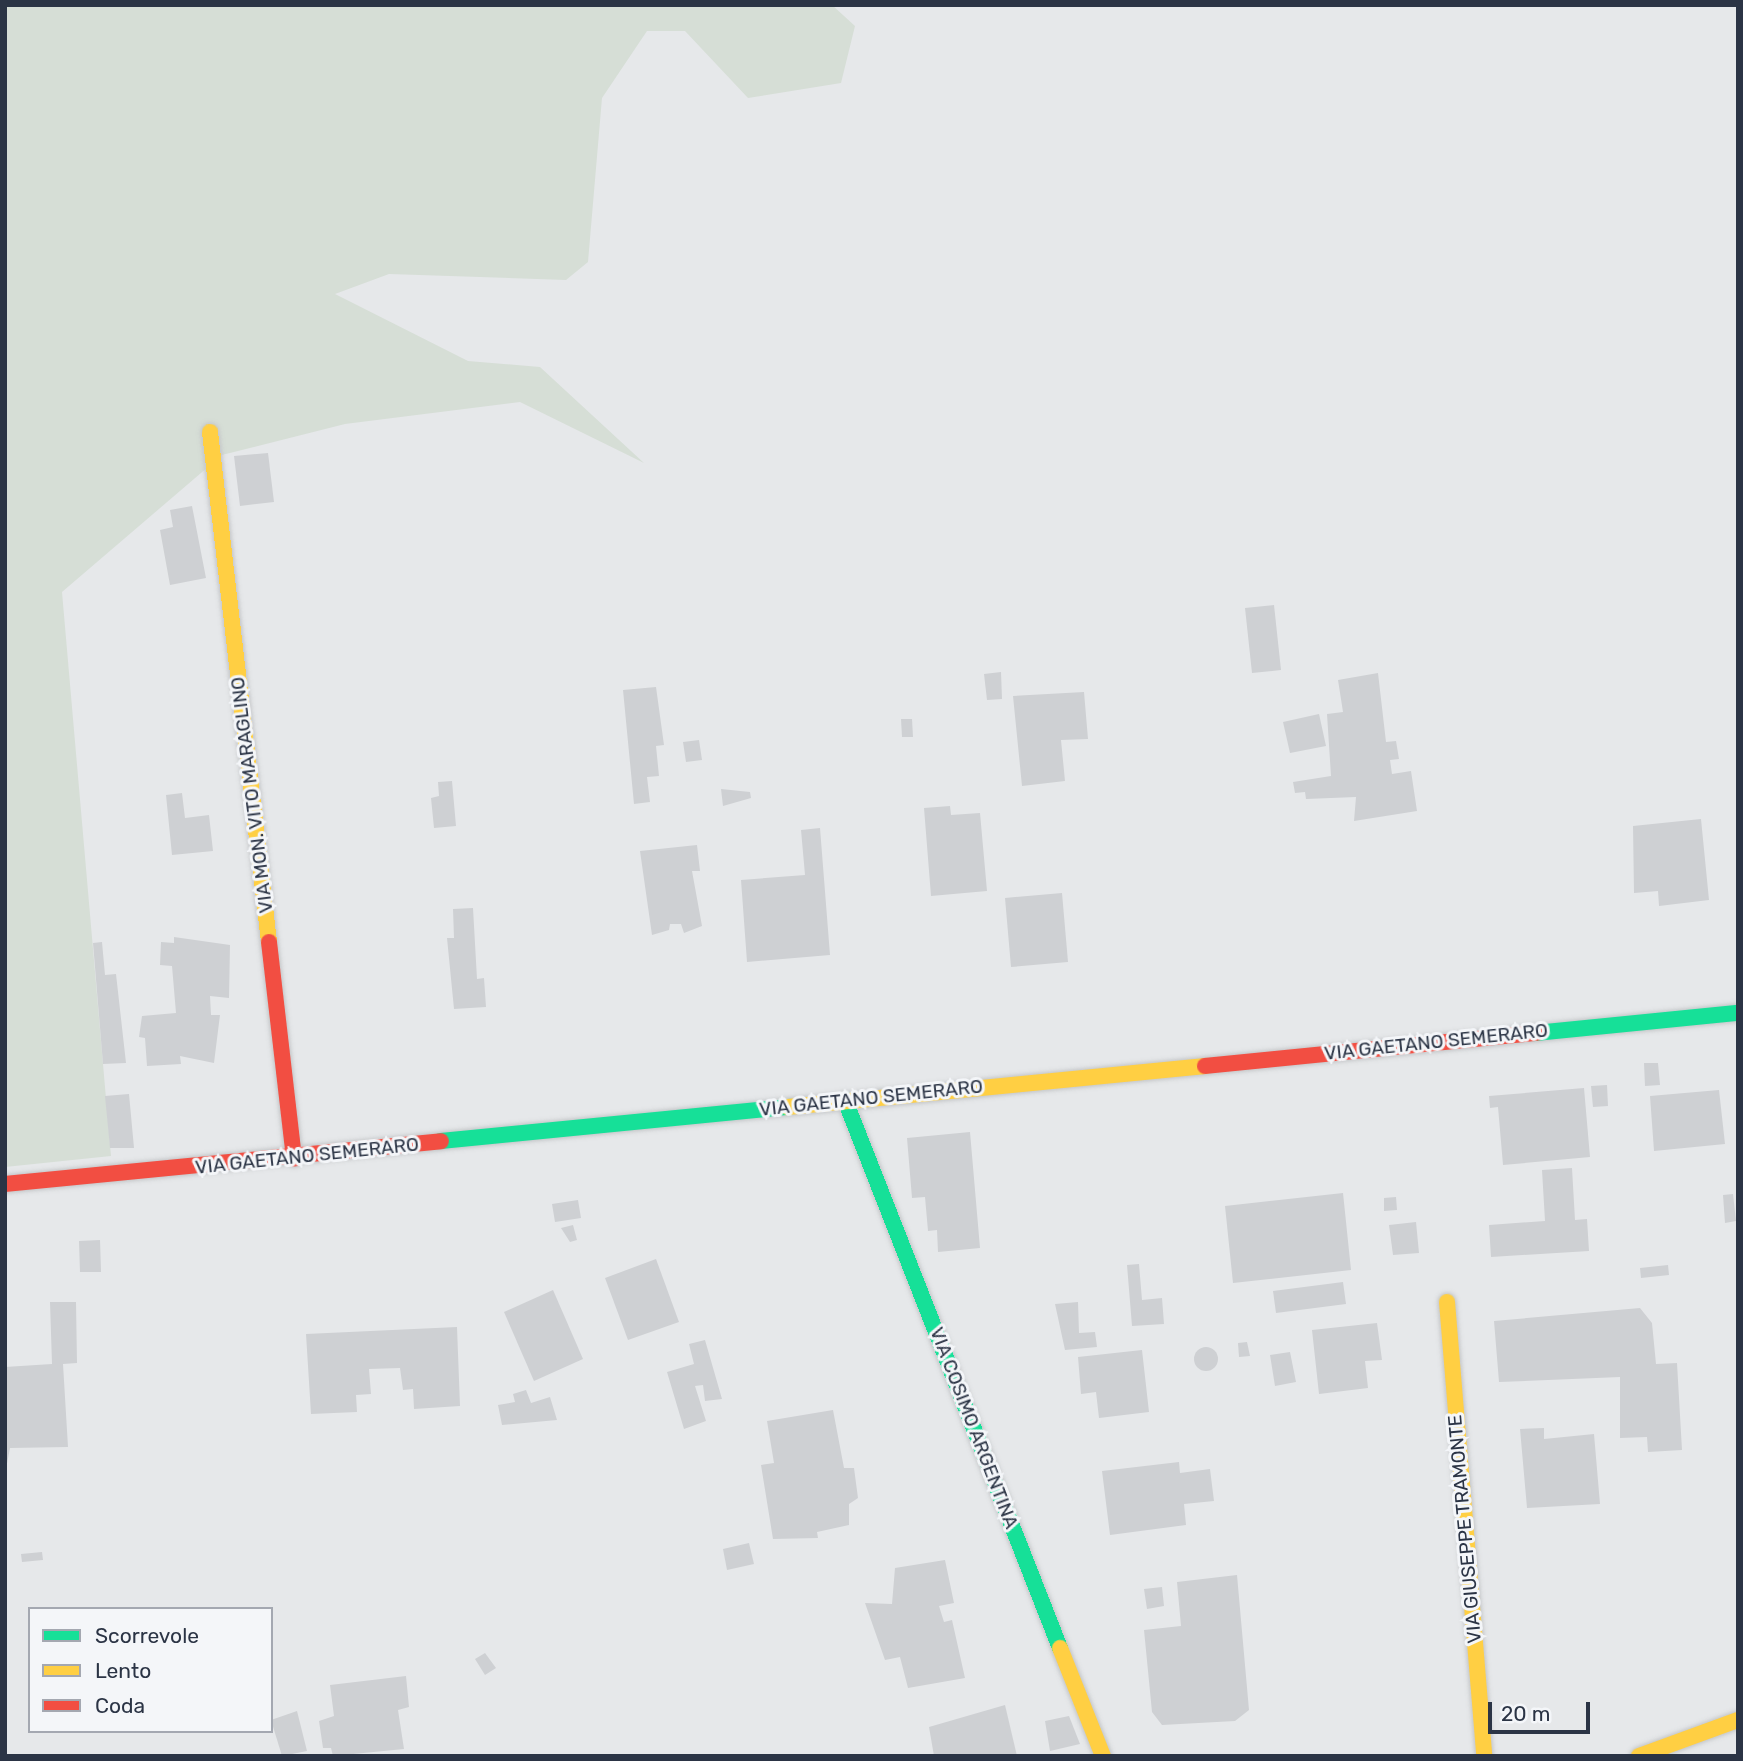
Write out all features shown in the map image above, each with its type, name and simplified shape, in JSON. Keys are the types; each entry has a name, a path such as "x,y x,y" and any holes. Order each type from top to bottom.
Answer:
{"street":[{"name":"VIA MON. VITO MARAGLINO","path":"210,432 294,1159"},
{"name":"VIA GAETANO SEMERARO","path":"5,1184 294,1159 845,1100 1738,1013"},
{"name":"VIA COSIMO ARGENTINA","path":"845,1100 1103,1756"},
{"name":"VIA GIUSEPPE TRAMONTE","path":"1447,1302 1484,1756"},
{"path":"1639,1756 1738,1720"}],"shaded area":[{"path":"5,5 832,5 855,26 841,83 748,98 685,31 647,31 602,98 588,262 566,280 389,274 335,294 468,361 540,367 644,463 520,402 345,424 222,455 62,592 111,1156 5,1167"}],"building":[{"path":"268,453 274,502 240,506 234,456"},
{"path":"192,506 206,578 170,585 160,530 173,527 170,510"},
{"path":"1274,605 1281,670 1252,673 1245,608"},
{"path":"1001,672 1002,699 987,700 984,674"},
{"path":"1378,673 1386,742 1396,741 1399,759 1390,760 1392,774 1411,771 1417,811 1354,821 1356,797 1306,799 1305,792 1295,793 1293,782 1331,776 1327,714 1343,712 1338,680"},
{"path":"656,687 664,745 656,746 659,776 647,777 650,802 634,804 623,690"},
{"path":"1084,692 1088,739 1061,740 1065,781 1022,786 1013,696"},
{"path":"1319,714 1326,746 1290,753 1283,722"},
{"path":"901,719 912,719 913,737 902,737"},
{"path":"699,740 702,760 686,762 683,742"},
{"path":"452,781 456,826 434,828 431,798 439,796 438,782"},
{"path":"721,789 750,792 751,798 723,806"},
{"path":"182,793 185,818 209,815 213,851 172,855 166,795"},
{"path":"950,806 951,815 980,813 987,891 931,896 924,808"},
{"path":"1701,819 1709,900 1659,906 1658,891 1634,893 1633,826"},
{"path":"820,828 830,955 747,962 741,880 805,875 801,830"},
{"path":"697,845 700,871 692,871 702,926 684,933 681,924 670,924 669,930 652,935 640,851"},
{"path":"1062,893 1068,962 1011,967 1005,898"},
{"path":"473,908 477,979 484,978 486,1007 454,1009 447,938 454,938 453,909"},
{"path":"174,937 230,945 229,998 210,996 211,1015 220,1015 214,1063 180,1056 181,1064 147,1066 145,1038 139,1037 142,1016 176,1013 172,966 160,965 161,942 174,943"},
{"path":"102,942 105,975 116,974 126,1063 103,1064 93,943"},
{"path":"1644,1063 1658,1063 1660,1085 1645,1086"},
{"path":"1607,1085 1608,1106 1593,1107 1591,1086"},
{"path":"1584,1088 1590,1157 1503,1165 1498,1107 1490,1108 1489,1096"},
{"path":"1719,1090 1725,1144 1654,1151 1650,1096"},
{"path":"129,1094 134,1148 110,1148 105,1096"},
{"path":"970,1132 980,1248 938,1252 937,1230 928,1231 925,1197 912,1198 907,1138"},
{"path":"1572,1168 1575,1220 1587,1219 1589,1251 1491,1257 1489,1225 1545,1221 1542,1170"},
{"path":"1343,1193 1351,1270 1233,1283 1225,1206"},
{"path":"1733,1194 1736,1221 1725,1223 1723,1195"},
{"path":"1396,1197 1397,1210 1384,1211 1384,1198"},
{"path":"578,1200 581,1218 555,1222 552,1204"},
{"path":"1416,1222 1419,1253 1393,1255 1389,1225"},
{"path":"573,1225 577,1240 570,1242 561,1228"},
{"path":"100,1240 101,1272 80,1272 79,1241"},
{"path":"656,1259 679,1322 628,1340 605,1278"},
{"path":"1139,1264 1142,1300 1162,1298 1164,1324 1132,1326 1127,1265"},
{"path":"1668,1265 1669,1275 1641,1278 1640,1268"},
{"path":"1343,1282 1346,1304 1276,1313 1273,1291"},
{"path":"553,1290 583,1359 534,1381 504,1312"},
{"path":"50,1302 76,1302 77,1363 63,1364 68,1447 10,1448 5,1474 5,1367 52,1364"},
{"path":"1078,1302 1079,1333 1095,1332 1097,1347 1065,1350 1055,1304"},
{"path":"1640,1308 1652,1323 1656,1364 1677,1363 1682,1450 1648,1452 1647,1437 1620,1438 1620,1377 1499,1382 1494,1321"},
{"path":"1377,1323 1382,1360 1365,1361 1368,1388 1319,1394 1312,1330"},
{"path":"457,1327 460,1406 414,1409 413,1389 403,1390 400,1368 369,1369 371,1394 356,1395 357,1412 311,1414 306,1334"},
{"path":"705,1340 722,1399 705,1401 703,1385 695,1386 706,1421 684,1429 667,1372 694,1364 689,1344"},
{"path":"1247,1342 1250,1356 1239,1357 1238,1343"},
{"path":"1206,1347 1215,1350 1218,1359 1215,1368 1206,1371 1197,1368 1194,1359 1197,1350"},
{"path":"1142,1350 1149,1412 1099,1418 1096,1392 1081,1394 1078,1357"},
{"path":"1290,1352 1296,1382 1275,1386 1270,1355"},
{"path":"526,1390 531,1403 550,1397 557,1420 502,1425 498,1405 515,1402 513,1394"},
{"path":"833,1410 844,1468 854,1468 858,1498 849,1504 849,1525 817,1532 818,1538 773,1539 761,1465 774,1463 767,1421"},
{"path":"1544,1428 1544,1439 1594,1434 1600,1504 1527,1508 1520,1429"},
{"path":"1179,1462 1180,1473 1210,1469 1214,1501 1184,1504 1186,1525 1110,1535 1102,1471"},
{"path":"749,1543 754,1564 727,1570 723,1549"},
{"path":"42,1552 43,1560 22,1562 21,1554"},
{"path":"945,1560 954,1603 939,1606 944,1622 952,1620 965,1678 908,1688 900,1657 885,1660 865,1603 892,1604 895,1568"},
{"path":"1237,1575 1249,1710 1235,1721 1162,1725 1152,1712 1144,1630 1181,1626 1177,1582"},
{"path":"1162,1587 1164,1606 1147,1609 1144,1589"},
{"path":"485,1653 496,1668 485,1675 475,1659"},
{"path":"406,1676 409,1707 398,1710 404,1749 333,1756 331,1748 323,1748 319,1721 334,1716 330,1685"},
{"path":"1005,1705 1017,1756 934,1756 929,1727"},
{"path":"297,1711 307,1751 282,1756 273,1719"},
{"path":"1069,1716 1080,1744 1050,1751 1045,1721"}],"traffic: fast":[{"path":"1536,1033 1738,1013"},
{"path":"845,1100 1060,1648"},
{"path":"441,1141 788,1107"}],"traffic: slow":[{"path":"210,432 269,942"},
{"path":"788,1107 1205,1066"},
{"path":"1447,1302 1484,1756"},
{"path":"1060,1648 1103,1756"},
{"path":"1639,1756 1738,1720"}],"traffic: jam":[{"path":"269,942 294,1159"},
{"path":"1205,1066 1536,1033"},
{"path":"5,1184 441,1141"}]}
